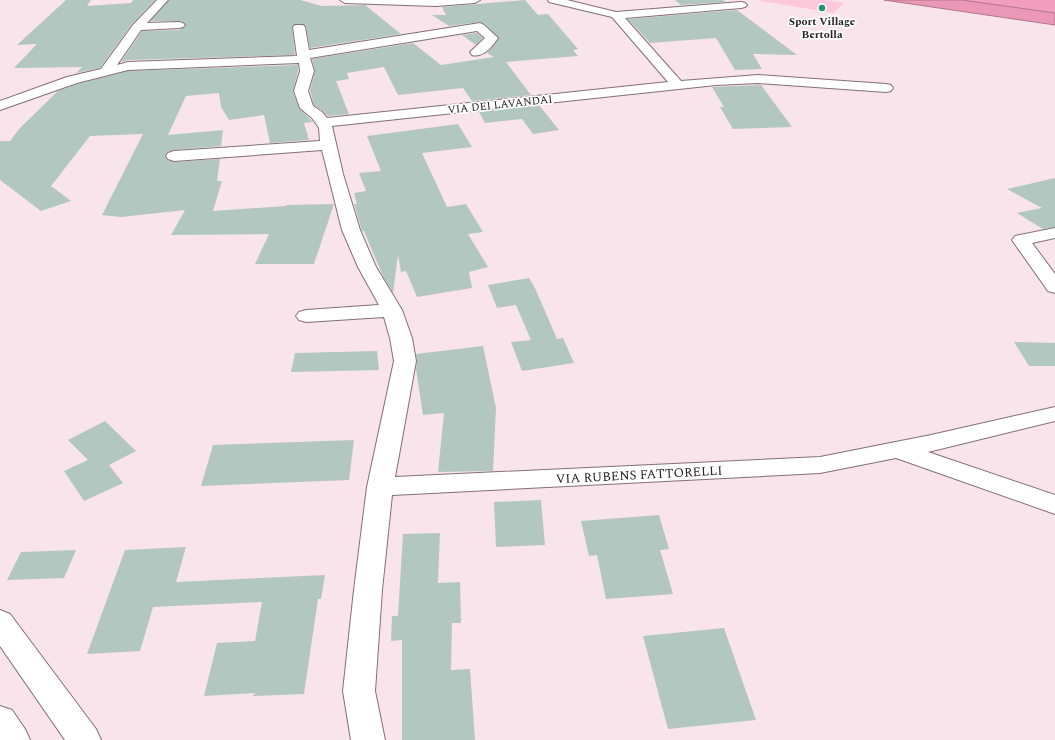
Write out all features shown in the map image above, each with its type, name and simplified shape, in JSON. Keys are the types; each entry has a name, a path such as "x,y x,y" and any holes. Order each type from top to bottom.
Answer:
{"street":[{"path":"106,70 137,27 163,0"},
{"path":"345,0 416,3 475,0"},
{"path":"553,0 616,15 741,5"},
{"path":"616,15 677,84"},
{"path":"137,27 179,25"},
{"path":"299,27 304,58 308,71 302,91 307,108 317,115 326,128 328,145 351,230 367,266 392,310 402,338 405,361 380,488 368,590 359,691 368,740"},
{"path":"0,106 72,80 106,70 139,65 304,58 480,27 492,38 483,48 476,52"},
{"name":"VIA DEI LAVANDAI","path":"323,123 677,84 758,79 886,88"},
{"path":"174,156 328,145"},
{"path":"1055,233 1021,240 1055,287"},
{"path":"306,316 392,310"},
{"name":"VIA RUBENS FATTORELLI","path":"380,488 820,465 897,450 1055,414"},
{"name":"VIA RUBENS FATTORELLI","path":"897,450 1007,487 1055,505"},
{"path":"0,622 84,740"},
{"path":"0,720 13,740"}],"shaded area":[{"name":"Sport Village Bertolla","path":"825,0 844,3 834,13 760,1"},
{"path":"884,0 962,0 1055,13 1055,25"},
{"path":"962,0 1055,0 1055,13"}],"building":[{"path":"66,0 91,0 87,6 131,3 133,0 155,0 132,24 100,68 76,73 82,67 14,68 37,44 17,45"},
{"path":"169,0 300,0 322,6 365,5 401,34 310,48 306,26 303,24 295,24 292,27 295,55 128,60 121,62 142,31 179,30 186,26 184,22 179,21 150,21"},
{"path":"525,0 538,15 548,14 578,49 573,50 578,56 506,62 531,95 472,101 463,88 398,95 384,67 347,73 349,79 336,81 349,114 328,116 314,105 310,91 315,71 312,59 413,43 441,65 494,57 487,53 499,38 485,24 480,22 449,26 432,15 446,15 442,7"},
{"path":"675,0 723,0 726,2 681,5"},
{"path":"737,10 797,55 753,54 762,69 735,70 716,38 650,43 628,19"},
{"path":"477,33 483,38 476,45 462,35"},
{"path":"298,65 293,92 299,108 313,122 304,123 309,140 270,143 264,115 229,120 221,107 219,93 186,96 168,135 223,130 221,146 174,150 167,152 165,157 174,162 220,159 217,181 222,181 213,211 287,205 334,204 314,264 255,264 269,234 171,235 185,210 121,217 102,215 143,134 90,136 51,186 71,201 41,211 0,180 0,141 10,141 20,128 58,91 77,84 128,71"},
{"path":"761,85 792,127 733,129 720,107 724,107 712,87"},
{"path":"539,105 559,130 533,134 522,119 485,123 479,112"},
{"path":"458,124 472,147 422,153 447,207 466,204 483,232 468,234 488,267 469,272 472,288 417,297 406,271 401,272 398,255 393,293 383,276 364,231 362,231 354,204 357,204 354,193 366,191 359,173 381,171 367,136"},
{"path":"1055,178 1055,227 1043,229 1017,213 1042,208 1007,189"},
{"path":"529,278 535,288 557,339 563,338 574,363 522,371 511,342 531,340 516,305 497,308 488,285"},
{"path":"1014,342 1055,343 1055,366 1029,366"},
{"path":"483,346 496,408 493,471 438,472 444,413 423,415 416,369 416,354"},
{"path":"377,351 379,370 291,372 295,353"},
{"path":"105,421 136,451 109,465 123,483 84,501 64,471 88,460 68,440"},
{"path":"354,440 349,480 201,486 213,445"},
{"path":"541,500 545,545 496,547 494,502"},
{"path":"659,515 669,549 660,550 673,594 606,599 597,555 589,556 581,521"},
{"path":"440,533 438,583 460,582 461,623 452,623 451,670 470,669 475,740 402,740 402,640 391,641 392,616 398,616 403,534"},
{"path":"186,547 176,582 325,575 321,599 318,599 304,694 252,696 256,693 204,696 217,643 255,641 262,602 153,607 140,651 87,654 125,550"},
{"path":"76,550 64,578 7,580 21,552"},
{"path":"724,628 756,720 668,729 643,636"}],"place":[{"name":"Sport Village Bertolla","path":"822,8"}]}
